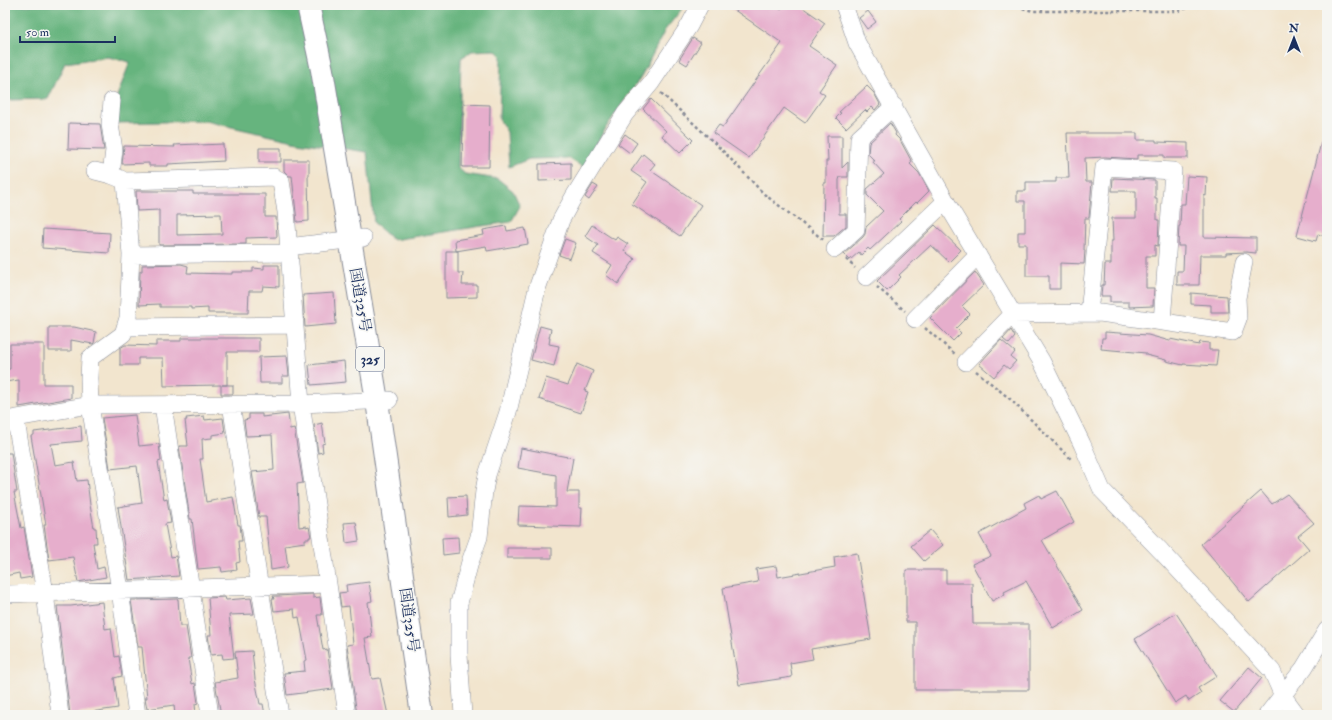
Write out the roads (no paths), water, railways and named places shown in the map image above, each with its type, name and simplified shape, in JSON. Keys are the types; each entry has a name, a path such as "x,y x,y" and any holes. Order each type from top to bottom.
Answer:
{"highway":[{"name":"国道325号","path":"308,5 356,239 436,715"},
{"name":"国道325号","path":"324,5 336,68 356,239"},
{"name":"国道325号","path":"383,401 422,715"}],"street":[{"path":"463,715 459,655 459,603 470,562 479,537 487,475 508,412 538,289 561,220 625,114 651,83 689,26 700,5"},
{"path":"844,5 857,43 894,106 946,201 1042,362 1082,444 1102,490 1161,551 1272,671 1283,696 1297,715"},
{"path":"112,101 110,124 114,150 111,175 131,255 128,318 123,334 90,358 90,405 120,590 137,715"},
{"path":"835,249 856,230 859,138 894,106"},
{"path":"1089,313 1104,167 1173,171 1162,322"},
{"path":"111,175 274,177 281,181 286,212 301,404 347,715"},
{"path":"866,277 946,201"},
{"path":"131,255 288,250 356,239"},
{"path":"915,319 978,255"},
{"path":"966,362 1013,314 1100,313 1233,332 1238,319 1237,298 1244,262"},
{"path":"126,327 294,325"},
{"path":"60,715 45,593 9,425 35,415 90,405 301,404 383,401"},
{"path":"231,404 280,715"},
{"path":"163,405 210,715"},
{"path":"5,594 328,584"},
{"path":"1267,715 1304,668 1327,630"}]}
